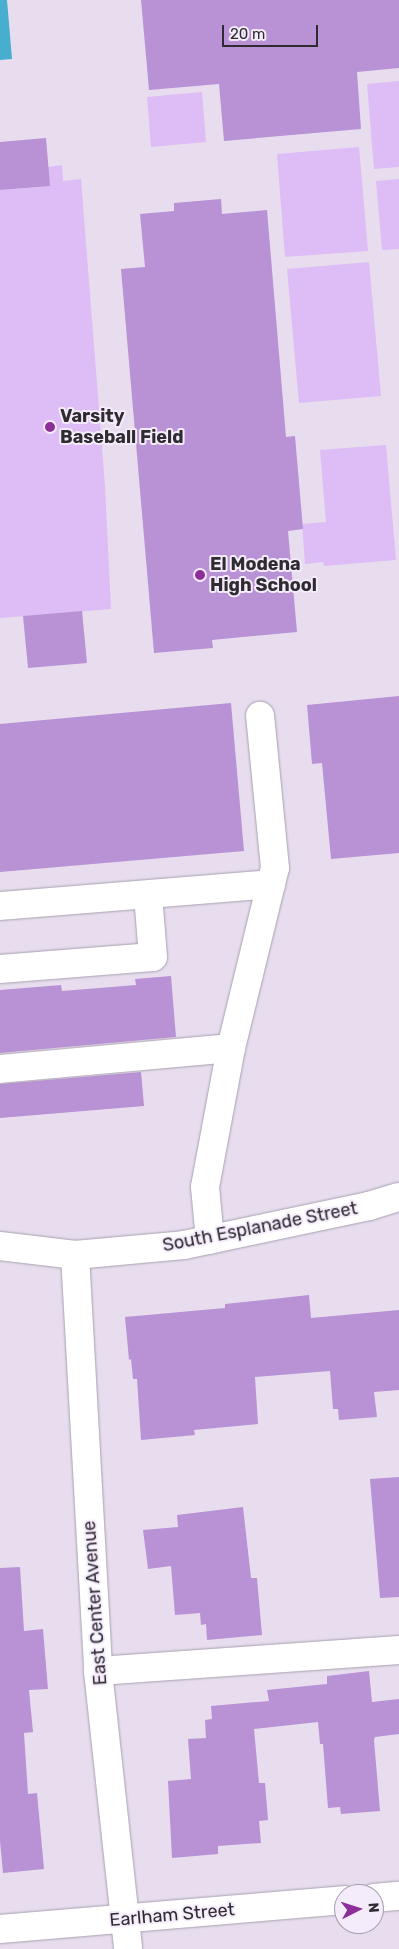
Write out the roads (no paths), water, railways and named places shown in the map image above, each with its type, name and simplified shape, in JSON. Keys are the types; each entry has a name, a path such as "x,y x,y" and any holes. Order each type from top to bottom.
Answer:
{"street":[{"path":"210,1240 205,1187 231,1048 275,868 260,716"},
{"path":"0,906 271,884"},
{"path":"0,969 153,957 148,895"},
{"path":"0,1068 231,1048"},
{"name":"South Esplanade Street","path":"0,1246 75,1255 184,1245 369,1206 399,1197"},
{"name":"East Center Avenue","path":"75,1255 98,1671 128,1949"},
{"path":"98,1671 399,1650"},
{"path":"384,1897 399,1896"},
{"name":"Earlham Street","path":"0,1929 334,1901"}],"water":[{"path":"0,0 7,0 12,59 0,60"}],"place":[{"name":"Varsity Baseball Field","path":"50,427"},
{"name":"El Modena High School","path":"200,575"}]}
